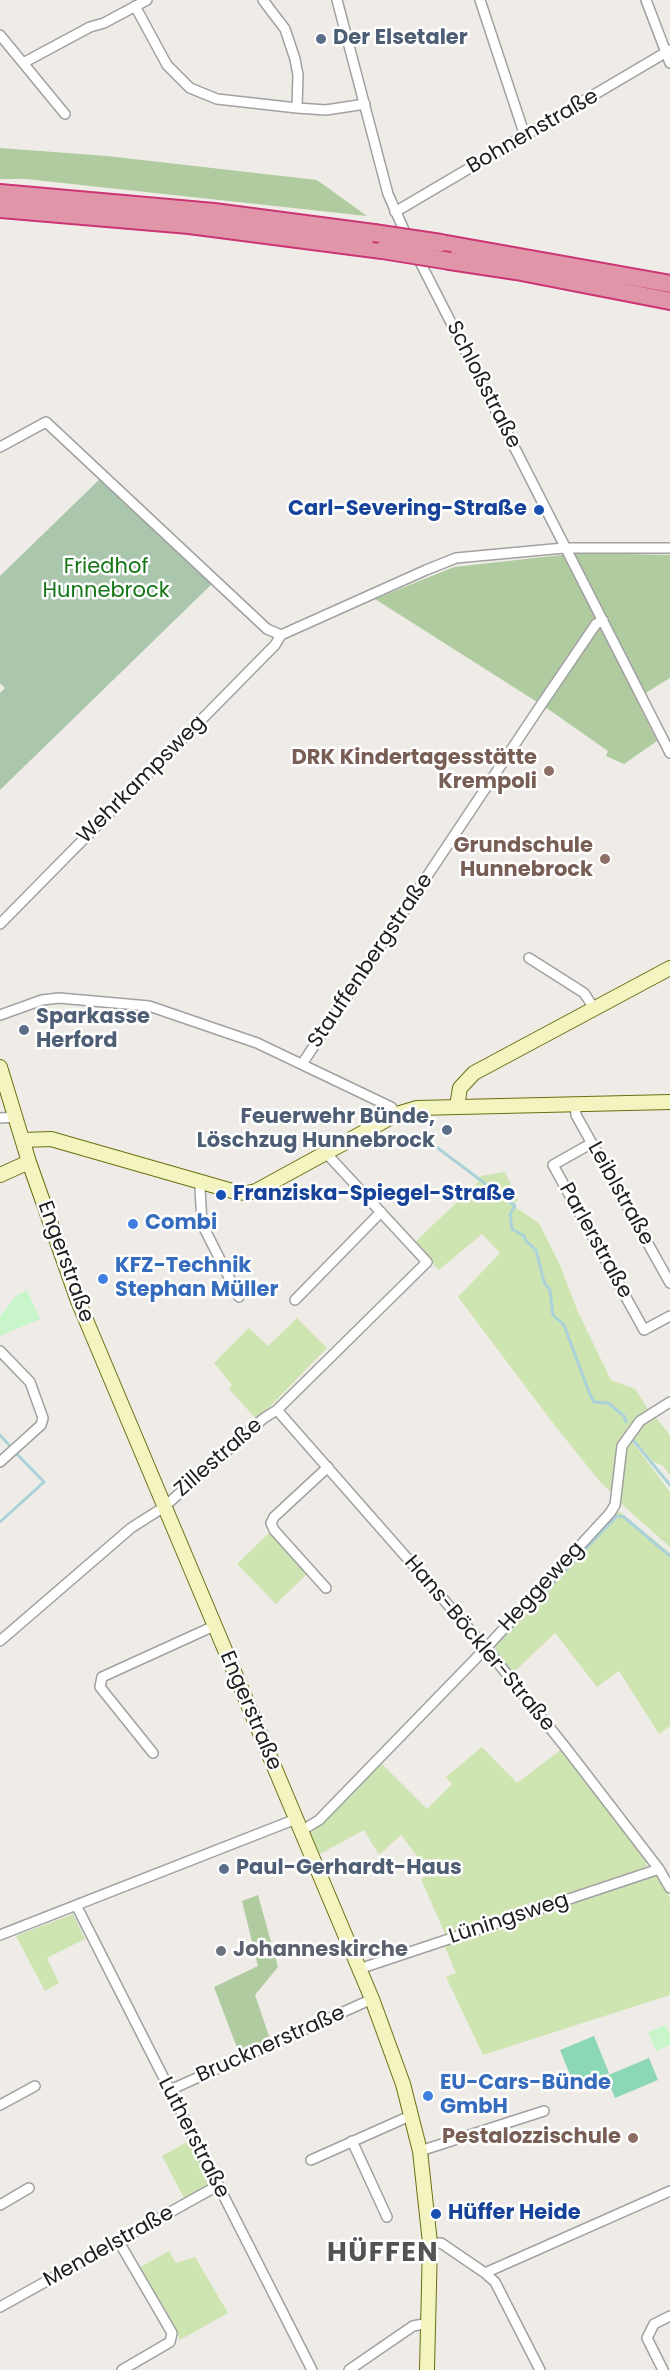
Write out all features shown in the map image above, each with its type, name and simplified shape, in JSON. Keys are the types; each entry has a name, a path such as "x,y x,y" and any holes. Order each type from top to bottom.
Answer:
{"highway":[{"path":"0,193 214,212 374,232 670,284"},
{"path":"0,209 189,225 382,250 516,271 670,301"}],"main road":[{"path":"457,1106 460,1088 465,1080 474,1073 670,968"},
{"name":"Engerstraße","path":"0,1067 29,1162 78,1300 372,1999 403,2084 420,2151 430,2243 427,2370"},
{"path":"23,1140 51,1139 236,1192 247,1193 256,1191 397,1114 417,1108 670,1102"},
{"path":"0,1175 29,1162"}],"street":[{"path":"23,63 147,0"},
{"path":"263,0 285,29 293,51 298,75 297,108"},
{"name":"Schloßstraße","path":"337,0 388,194 395,212 670,753"},
{"path":"480,0 525,136"},
{"path":"646,0 668,52 670,63"},
{"path":"135,6 167,65 190,88 217,99 297,108 326,110 365,105"},
{"path":"0,35 64,114"},
{"name":"Bohnenstraße","path":"395,212 668,52"},
{"path":"0,447 46,422 267,629 281,635 456,558 564,548 670,548"},
{"name":"Stauffenbergstraße","path":"302,1065 539,708 596,624 603,620"},
{"name":"Wehrkampsweg","path":"0,924 275,645 281,635"},
{"path":"530,958 584,993 594,1008"},
{"path":"0,1015 42,1000 59,998 149,1006 257,1043 391,1107 397,1114"},
{"name":"Leiblstraße","path":"575,1104 576,1116 670,1283"},
{"path":"0,1118 16,1118"},
{"name":"Parlerstraße","path":"592,1143 553,1166 644,1330 670,1316"},
{"path":"295,1300 381,1212 326,1152"},
{"path":"203,1182 200,1188 202,1224 239,1297"},
{"name":"Zillestraße","path":"0,1641 131,1528 164,1507 264,1418 277,1410 427,1262 381,1212"},
{"path":"0,1351 30,1382 43,1418 41,1425 0,1462"},
{"name":"Heggeweg","path":"0,1935 76,1905 298,1825 319,1820 486,1648 610,1513 615,1505 622,1446 640,1421 670,1402"},
{"name":"Hans-Böckler-Straße","path":"277,1410 486,1648 659,1869 670,1888"},
{"path":"326,1588 274,1530 272,1523 274,1517 328,1467"},
{"path":"153,1753 100,1686 102,1677 214,1626"},
{"name":"Lüningsweg","path":"359,1969 659,1869"},
{"name":"Lutherstraße","path":"76,1905 312,2370"},
{"name":"Brucknerstraße","path":"170,2090 372,1999"},
{"path":"0,2105 35,2086"},
{"path":"420,2151 544,2111"},
{"path":"311,2160 412,2115"},
{"path":"352,2141 387,2217"},
{"name":"Mendelstraße","path":"0,2307 217,2186"},
{"path":"0,2205 29,2188"},
{"path":"485,2273 670,2191"},
{"path":"119,2242 172,2333 170,2342 122,2370"},
{"path":"430,2243 441,2243 485,2273 502,2294 540,2370"},
{"path":"663,2370 647,2338 654,2324 670,2316"},
{"path":"349,2370 413,2326 429,2323"}],"green space":[{"path":"0,148 107,156 317,180 367,216 26,179 0,179"},
{"name":"Friedhof Hunnebrock","path":"105,474 216,580 0,790 0,693 5,688 0,683 0,576"},
{"path":"579,553 670,555 670,678 636,699 657,741 624,764 606,756 608,751 545,707 375,599 454,567"},
{"path":"505,1172 518,1200 512,1205 539,1223 611,1380 635,1389 648,1409 626,1433 613,1494 601,1483 556,1427 458,1297 500,1253 482,1234 439,1270 414,1243 478,1182 481,1176"},
{"path":"27,1290 40,1319 0,1336 0,1316 16,1296"},
{"path":"297,1318 327,1348 257,1420 229,1389 232,1385 214,1363 249,1328 268,1346"},
{"path":"653,1414 670,1435 670,1475 663,1466 652,1461 633,1438 631,1440 670,1492 670,1547 618,1501 627,1440"},
{"path":"620,1512 670,1553 670,1726 659,1734 619,1671 597,1687 555,1633 513,1673 492,1647 615,1513"},
{"path":"269,1533 308,1573 276,1604 237,1564"},
{"path":"482,1747 517,1783 563,1748 646,1861 647,1866 446,1936 421,1879 430,1873 401,1835 379,1855 364,1830 320,1854 310,1833 379,1761 427,1809 452,1784 446,1777"},
{"path":"653,1876 659,1879 670,1898 670,1995 483,2055 446,1977 456,1973 444,1945"},
{"path":"258,1895 278,1967 255,1995 270,2039 239,2053 214,1987 258,1966 242,1901"},
{"path":"73,1914 85,1939 47,1958 59,1983 45,1991 16,1936"},
{"path":"666,2025 670,2035 670,2045 656,2051 648,2032"},
{"path":"594,2036 609,2073 575,2087 560,2050"},
{"path":"649,2058 658,2080 615,2098 606,2076"},
{"path":"189,2141 210,2181 209,2186 185,2200 162,2156"},
{"path":"169,2251 176,2263 195,2257 228,2313 180,2340 139,2268"}],"waterway":[{"path":"435,1146 515,1206 510,1215 512,1229 524,1236 536,1250 544,1282 550,1290 553,1315 564,1325 594,1402 608,1403 624,1416 626,1422"},
{"path":"0,1435 9,1445"},
{"path":"633,1440 670,1485"},
{"path":"0,1522 44,1482 16,1453"},
{"path":"496,1644 617,1516 624,1517 670,1556"},
{"path":"495,1651 511,1672"}],"place":[{"name":"Der Elsetaler","path":"321,39"},
{"name":"Carl-Severing-Straße","path":"539,510"},
{"name":"DRK Kindertagesstätte Krempoli","path":"549,771"},
{"name":"Grundschule Hunnebrock","path":"605,859"},
{"name":"Sparkasse Herford","path":"24,1030"},
{"name":"Feuerwehr Bünde, Löschzug Hunnebrock","path":"447,1130"},
{"name":"Franziska-Spiegel-Straße","path":"221,1195"},
{"name":"Combi","path":"133,1224"},
{"name":"KFZ-Technik Stephan Müller","path":"103,1279"},
{"name":"Paul-Gerhardt-Haus","path":"224,1869"},
{"name":"Johanneskirche","path":"221,1951"},
{"name":"EU-Cars-Bünde GmbH","path":"428,2096"},
{"name":"Pestalozzischule","path":"633,2138"},
{"name":"Hüffer Heide","path":"436,2214"}],"district":[{"name":"HÜFFEN","path":"383,2254"}]}
